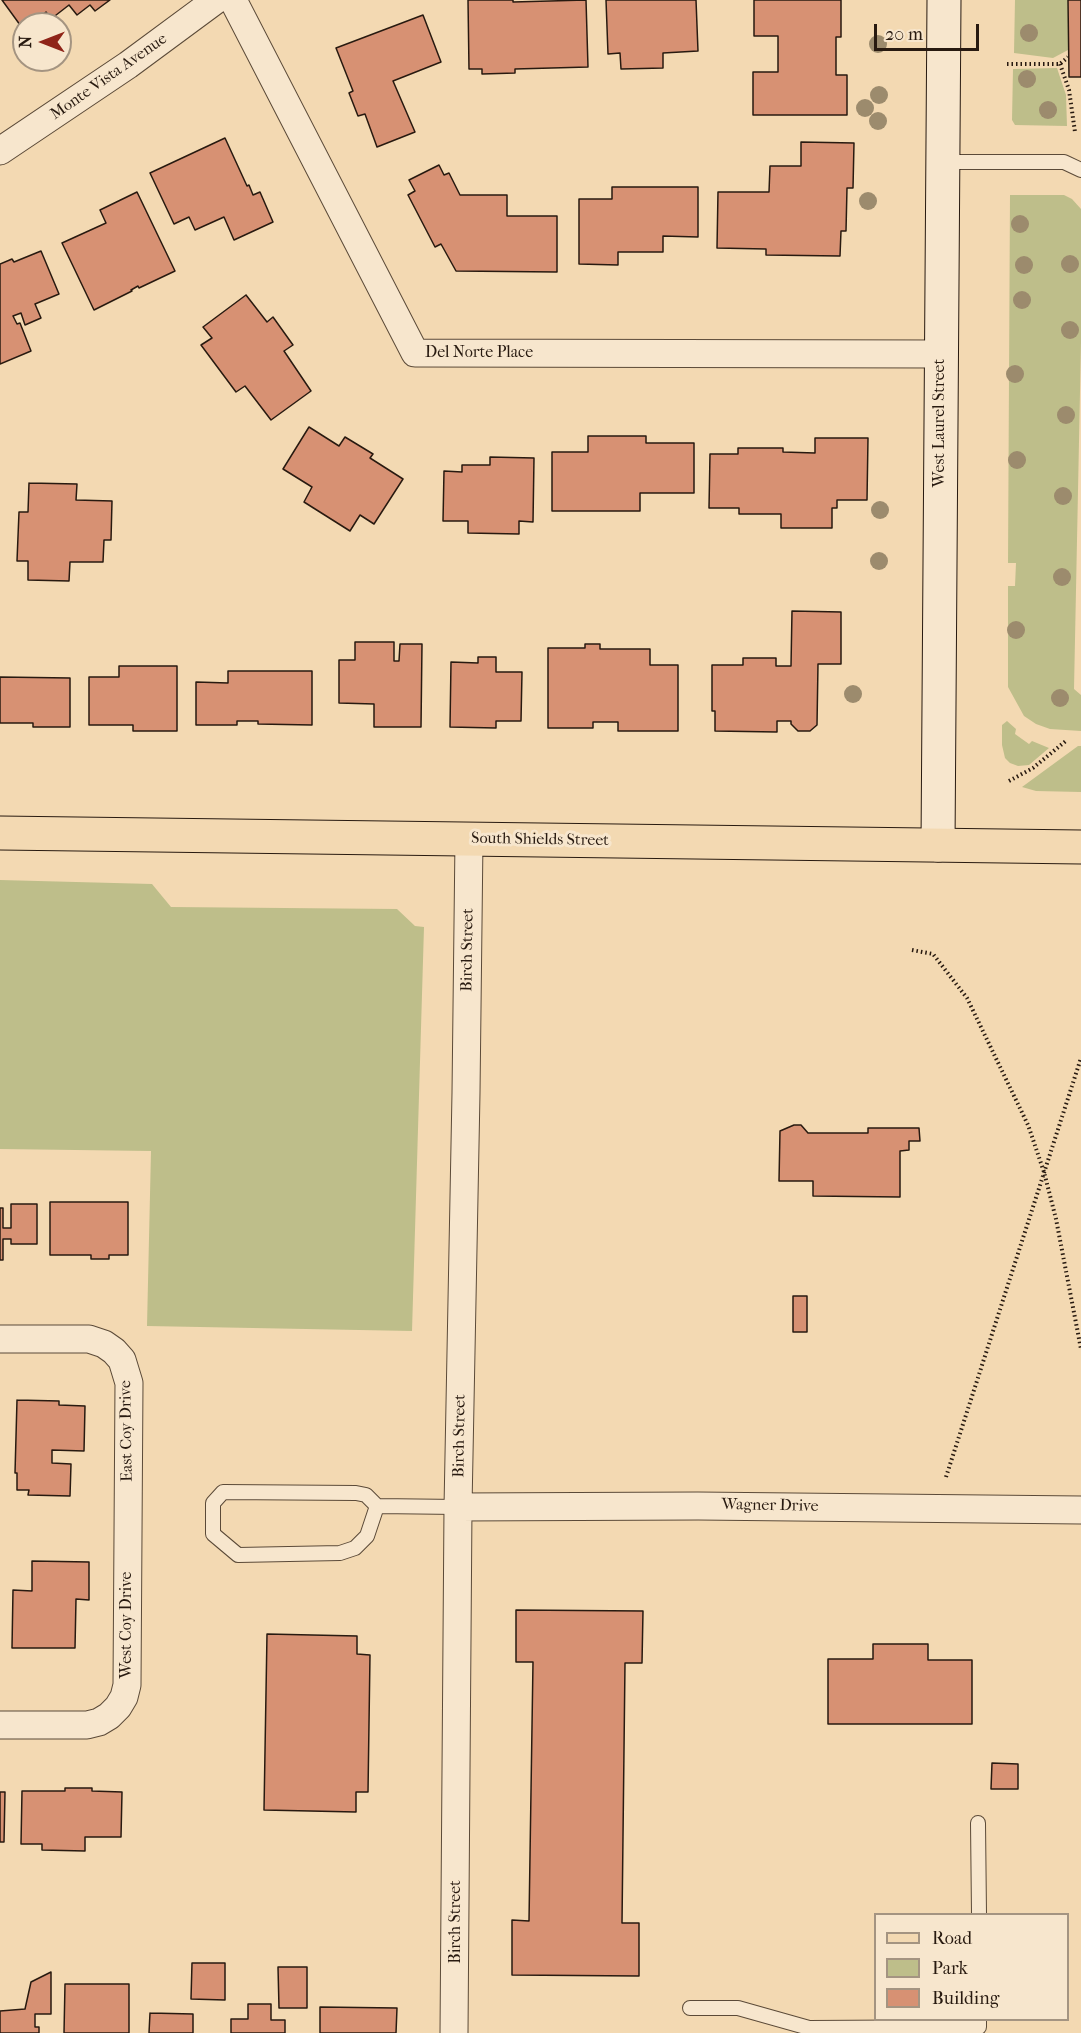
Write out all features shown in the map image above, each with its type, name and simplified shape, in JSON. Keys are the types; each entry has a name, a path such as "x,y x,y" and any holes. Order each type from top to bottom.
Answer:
{"main road":[{"name":"West Laurel Street","path":"938,845 944,0"},
{"name":"South Shields Street","path":"0,833 1081,847"}],"street":[{"name":"Monte Vista Avenue","path":"0,151 129,65 216,0"},
{"name":"Del Norte Place","path":"233,0 415,353 940,354"},
{"name":"Birch Street","path":"454,2033 458,1507 469,839"},
{"name":"East Coy Drive","path":"0,1339 89,1340 104,1344 122,1360 129,1383 127,1524"},
{"name":"Wagner Drive","path":"458,1507 698,1506 1081,1510"},
{"name":"West Coy Drive","path":"0,1725 87,1725 99,1722 118,1707 127,1685 127,1524"}],"lane":[{"path":"942,162 1064,162 1081,170"},
{"path":"377,1506 367,1536 355,1548 340,1553 238,1555 213,1534 213,1503 223,1492 356,1493 366,1495 377,1506 458,1507"},
{"path":"978,1823 979,1913"},
{"path":"690,2008 738,2007 809,2030 979,2027 979,2021"}],"path":[{"path":"1007,64 1060,64 1068,57"},
{"path":"1060,64 1069,90 1076,132"},
{"path":"1009,781 1033,768 1067,740"},
{"path":"912,950 933,954 967,998 1028,1125 1044,1172 1056,1219 1081,1349"},
{"path":"944,1508 946,1472 1081,1058"}],"green space":[{"path":"1015,0 1068,0 1068,50 1053,58 1014,53"},
{"path":"1057,68 1066,95 1067,126 1015,125 1012,120 1013,69"},
{"path":"1010,195 1064,195 1072,199 1081,209 1081,342 1074,689 1081,695 1081,731 1050,729 1036,724 1024,716 1008,687 1008,586 1015,586 1016,563 1008,563"},
{"path":"1007,721 1016,729 1015,734 1029,744 1032,741 1049,748 1029,765 1018,766 1010,763 1005,758 1002,745 1002,725"},
{"path":"1081,746 1081,792 1036,791 1022,787"},
{"path":"0,880 152,884 171,907 397,909 415,926 424,927 412,1331 147,1326 151,1151 0,1149"}],"building":[{"path":"2,0 110,0 95,11 90,5 77,15 69,5 60,12 12,12 12,14"},
{"path":"468,0 513,0 513,2 586,0 588,67 515,69 515,73 482,74 482,69 469,69"},
{"path":"606,0 696,0 698,51 663,53 663,68 621,69 620,53 608,54"},
{"path":"754,0 841,0 841,37 836,37 836,75 847,75 847,115 753,115 753,72 778,72 778,36 754,36"},
{"path":"1068,0 1081,0 1081,77 1069,77"},
{"path":"423,15 441,62 393,81 415,132 377,147 365,114 358,116 349,93 353,91 336,48"},
{"path":"225,138 247,186 249,185 253,195 260,192 273,222 234,240 224,217 195,230 189,217 174,224 150,173"},
{"path":"801,142 854,143 853,188 847,188 846,231 841,231 840,256 766,255 766,249 717,248 718,192 769,192 770,166 801,166"},
{"path":"439,165 444,175 449,173 460,195 507,195 507,216 557,216 557,272 456,271 441,244 435,247 408,195 415,191 409,180"},
{"path":"612,187 698,187 698,237 663,236 663,252 618,252 618,265 579,264 579,199 612,199"},
{"path":"137,192 175,271 139,288 138,286 94,310 62,243 106,223 100,210"},
{"path":"41,251 59,294 35,304 41,318 25,325 21,313 13,316 17,324 20,323 31,351 0,364 0,264 12,259 14,262"},
{"path":"246,295 267,322 273,317 293,345 284,351 311,391 271,420 245,386 236,392 201,345 212,338 203,327"},
{"path":"309,427 339,446 345,437 373,454 370,458 403,479 374,524 360,515 350,531 304,502 312,487 283,469"},
{"path":"588,436 646,436 646,443 694,443 694,493 640,493 640,511 552,511 552,452 588,452"},
{"path":"815,438 868,438 867,500 837,500 837,508 832,508 832,528 781,528 781,514 739,514 739,508 709,508 710,454 738,454 738,448 783,448 783,452 815,453"},
{"path":"490,457 534,458 533,522 519,521 519,534 468,533 468,521 443,521 444,471 462,472 462,465 490,465"},
{"path":"29,483 77,484 76,500 112,501 111,540 104,540 103,562 70,562 69,581 28,580 28,561 17,561 19,512 28,512"},
{"path":"792,611 841,612 841,664 818,664 817,725 810,731 798,731 791,721 777,721 777,732 715,731 715,711 712,711 712,665 743,665 743,658 776,658 776,666 791,666"},
{"path":"355,642 394,642 394,661 399,661 400,644 422,644 421,727 374,727 374,704 339,703 339,660 355,660"},
{"path":"585,644 600,644 600,649 650,649 650,665 678,665 678,731 618,731 618,722 593,722 593,728 548,728 548,648 585,648"},
{"path":"478,657 496,657 496,672 522,672 521,721 496,721 496,728 450,727 451,662 478,663"},
{"path":"119,666 177,666 177,731 133,731 133,725 89,725 89,677 119,677"},
{"path":"228,671 312,671 312,725 258,724 258,721 237,721 237,725 196,725 196,682 228,683"},
{"path":"0,677 70,678 70,727 33,727 33,723 0,723"},
{"path":"794,1125 801,1125 808,1133 868,1133 868,1128 919,1128 920,1141 909,1141 909,1150 900,1151 900,1197 813,1196 813,1181 779,1181 780,1131"},
{"path":"50,1202 128,1202 128,1255 109,1255 109,1259 91,1259 91,1255 50,1255"},
{"path":"11,1204 37,1204 37,1244 11,1244 11,1239 3,1239 3,1260 0,1260 0,1208 3,1208 3,1228 11,1228"},
{"path":"793,1296 807,1296 807,1332 793,1332"},
{"path":"17,1400 59,1401 59,1405 85,1406 84,1451 52,1450 52,1463 71,1464 70,1496 28,1495 29,1490 17,1490 17,1473 15,1473"},
{"path":"32,1561 89,1562 89,1600 76,1599 75,1648 12,1648 13,1590 32,1591"},
{"path":"516,1610 643,1611 642,1663 625,1663 622,1923 639,1923 639,1976 512,1975 512,1920 529,1921 533,1662 516,1662"},
{"path":"267,1634 357,1636 357,1654 370,1655 368,1792 356,1792 356,1812 264,1810"},
{"path":"873,1644 928,1644 928,1660 972,1660 972,1724 828,1724 828,1659 873,1659"},
{"path":"992,1763 1018,1764 1018,1789 991,1789"},
{"path":"65,1788 92,1788 92,1791 122,1792 121,1837 85,1837 85,1851 42,1850 42,1844 21,1844 22,1791 65,1791"},
{"path":"0,1792 5,1792 4,1842 0,1842"},
{"path":"192,1963 225,1963 225,2000 191,1999"},
{"path":"278,1967 307,1967 307,2008 279,2008"},
{"path":"51,1972 51,2014 35,2014 35,2027 39,2027 39,2033 0,2033 0,2011 25,2009 31,1982"},
{"path":"65,1984 129,1984 129,2033 64,2033"},
{"path":"248,2004 271,2004 271,2020 285,2020 285,2033 231,2033 231,2019 248,2019"},
{"path":"320,2007 397,2008 396,2033 320,2033"},
{"path":"150,2013 193,2014 193,2033 149,2033"}]}
